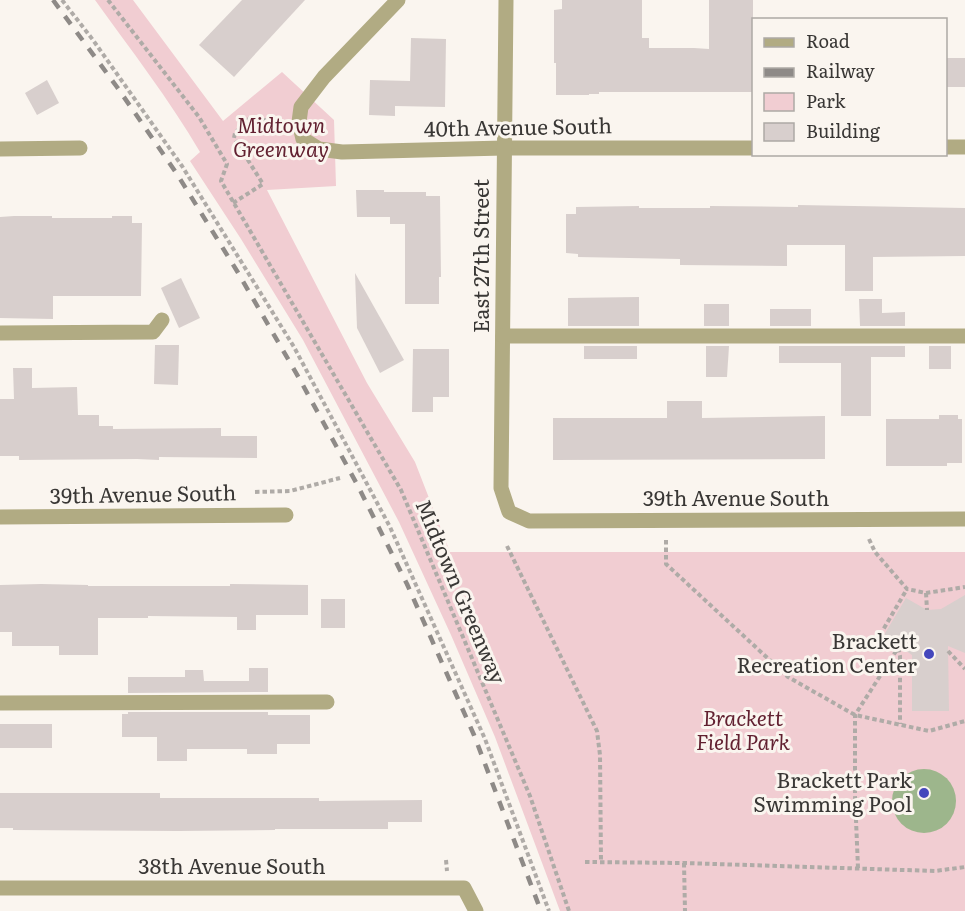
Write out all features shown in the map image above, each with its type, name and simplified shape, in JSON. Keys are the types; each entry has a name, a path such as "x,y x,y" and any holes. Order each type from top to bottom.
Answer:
{"street":[{"name":"40th Avenue South","path":"398,0 324,77 301,107 299,122 303,139 319,150 342,152 504,148 752,148"},
{"name":"East 27th Street","path":"506,0 501,488 508,512"},
{"path":"947,147 965,147"},
{"path":"0,149 80,148"},
{"path":"0,333 153,332 162,320"},
{"path":"503,336 965,336"},
{"name":"39th Avenue South","path":"508,512 528,521 965,519"},
{"name":"39th Avenue South","path":"0,517 286,515"},
{"path":"0,703 327,702"},
{"name":"38th Avenue South","path":"0,888 464,888 476,911"}],"path":[{"path":"62,0 182,166 294,347 390,527 485,740 549,911"},
{"name":"Midtown Greenway","path":"108,0 199,117 227,164 221,181 401,490 530,796 569,911"},
{"path":"233,202 263,184 234,138 235,133 250,118 277,122"},
{"path":"255,492 290,491 340,478"},
{"path":"861,519 875,552 908,589 926,593 965,587"},
{"path":"666,520 666,564 788,677 855,715 929,730 965,722"},
{"path":"507,546 597,731 600,755 601,862"},
{"path":"900,724 900,656 898,648 880,635 908,589"},
{"path":"926,593 927,610"},
{"path":"858,868 855,715 898,648"},
{"path":"948,651 965,669"},
{"path":"585,862 935,871 965,867"},
{"path":"684,863 685,911"}],"green space":[{"name":"Brackett Field Park","path":"95,0 133,0 223,121 282,72 334,120 336,186 267,190 367,383 415,462 450,552 965,552 965,911 560,911 495,737 399,522 303,340 190,161 200,152 163,94"}],"shaded area":[{"name":"Brackett Park Swimming Pool","path":"924,769 942,775 950,783 956,801 950,819 942,827 924,833 906,827 898,819 892,801 898,783 906,775"}],"building":[{"path":"242,0 305,0 234,77 199,45"},
{"path":"562,0 642,0 642,38 649,38 649,48 709,49 709,0 753,0 752,92 599,92 599,94 589,95 556,95 554,10 562,9"},
{"path":"411,38 446,39 445,107 395,106 395,116 369,115 370,80 410,81"},
{"path":"947,58 965,58 965,87 947,87"},
{"path":"47,80 59,103 37,115 25,93"},
{"path":"356,190 426,192 426,196 440,196 439,304 405,304 405,224 390,224 390,217 357,217"},
{"path":"798,205 965,208 965,256 873,257 873,291 845,291 845,245 787,245 787,266 680,265 680,259 578,257 578,254 566,253 566,214 576,214 576,207 710,208 710,206 798,207"},
{"path":"112,216 132,216 132,223 142,223 141,296 53,296 53,319 0,318 0,217 112,218"},
{"path":"355,273 404,360 380,373 357,328"},
{"path":"181,278 200,318 179,328 161,288"},
{"path":"639,297 639,326 568,326 568,298"},
{"path":"859,299 882,299 882,313 905,312 905,326 860,326"},
{"path":"704,304 729,304 729,326 704,326"},
{"path":"770,309 811,309 811,326 770,326"},
{"path":"155,345 179,345 178,385 154,384"},
{"path":"584,346 637,346 637,359 584,359"},
{"path":"706,346 729,346 727,377 706,377"},
{"path":"779,346 905,346 905,357 871,357 871,416 841,416 841,363 779,363"},
{"path":"929,346 951,346 951,369 929,369"},
{"path":"413,349 449,349 449,397 433,397 433,412 412,412"},
{"path":"13,368 32,368 32,388 77,387 78,415 99,415 99,426 113,426 113,429 221,428 221,436 257,436 257,458 159,457 159,460 19,460 19,456 0,456 0,399 14,399"},
{"path":"667,401 702,401 702,418 825,416 825,459 553,460 553,418 667,418"},
{"path":"939,415 958,415 958,419 962,419 962,463 947,463 947,466 886,466 886,419 939,419"},
{"path":"0,585 88,586 308,585 308,615 256,615 256,630 237,630 237,617 98,618 98,655 59,655 59,646 12,646 12,632 0,632"},
{"name":"Brackett Recreation Center","path":"965,595 965,653 948,646 949,711 912,711 912,655 884,635 906,598 927,610 941,609"},
{"path":"321,599 345,599 345,628 321,628"},
{"path":"249,668 268,668 268,692 128,693 128,677 185,677 185,670 203,670 204,681 249,681"},
{"path":"128,712 268,712 268,715 310,715 310,744 277,744 277,754 247,754 247,749 187,749 187,761 157,761 157,737 122,737 122,714 128,714"},
{"path":"0,724 52,724 52,748 0,748"},
{"path":"0,793 160,793 160,798 319,798 319,801 422,800 422,822 388,822 388,829 13,830 13,828 0,828"}],"railway":[{"path":"53,0 177,174 237,271 358,486 407,584 474,735 541,911"}],"place":[{"name":"Brackett Recreation Center","path":"929,654"},
{"name":"Brackett Park Swimming Pool","path":"924,793"}]}
